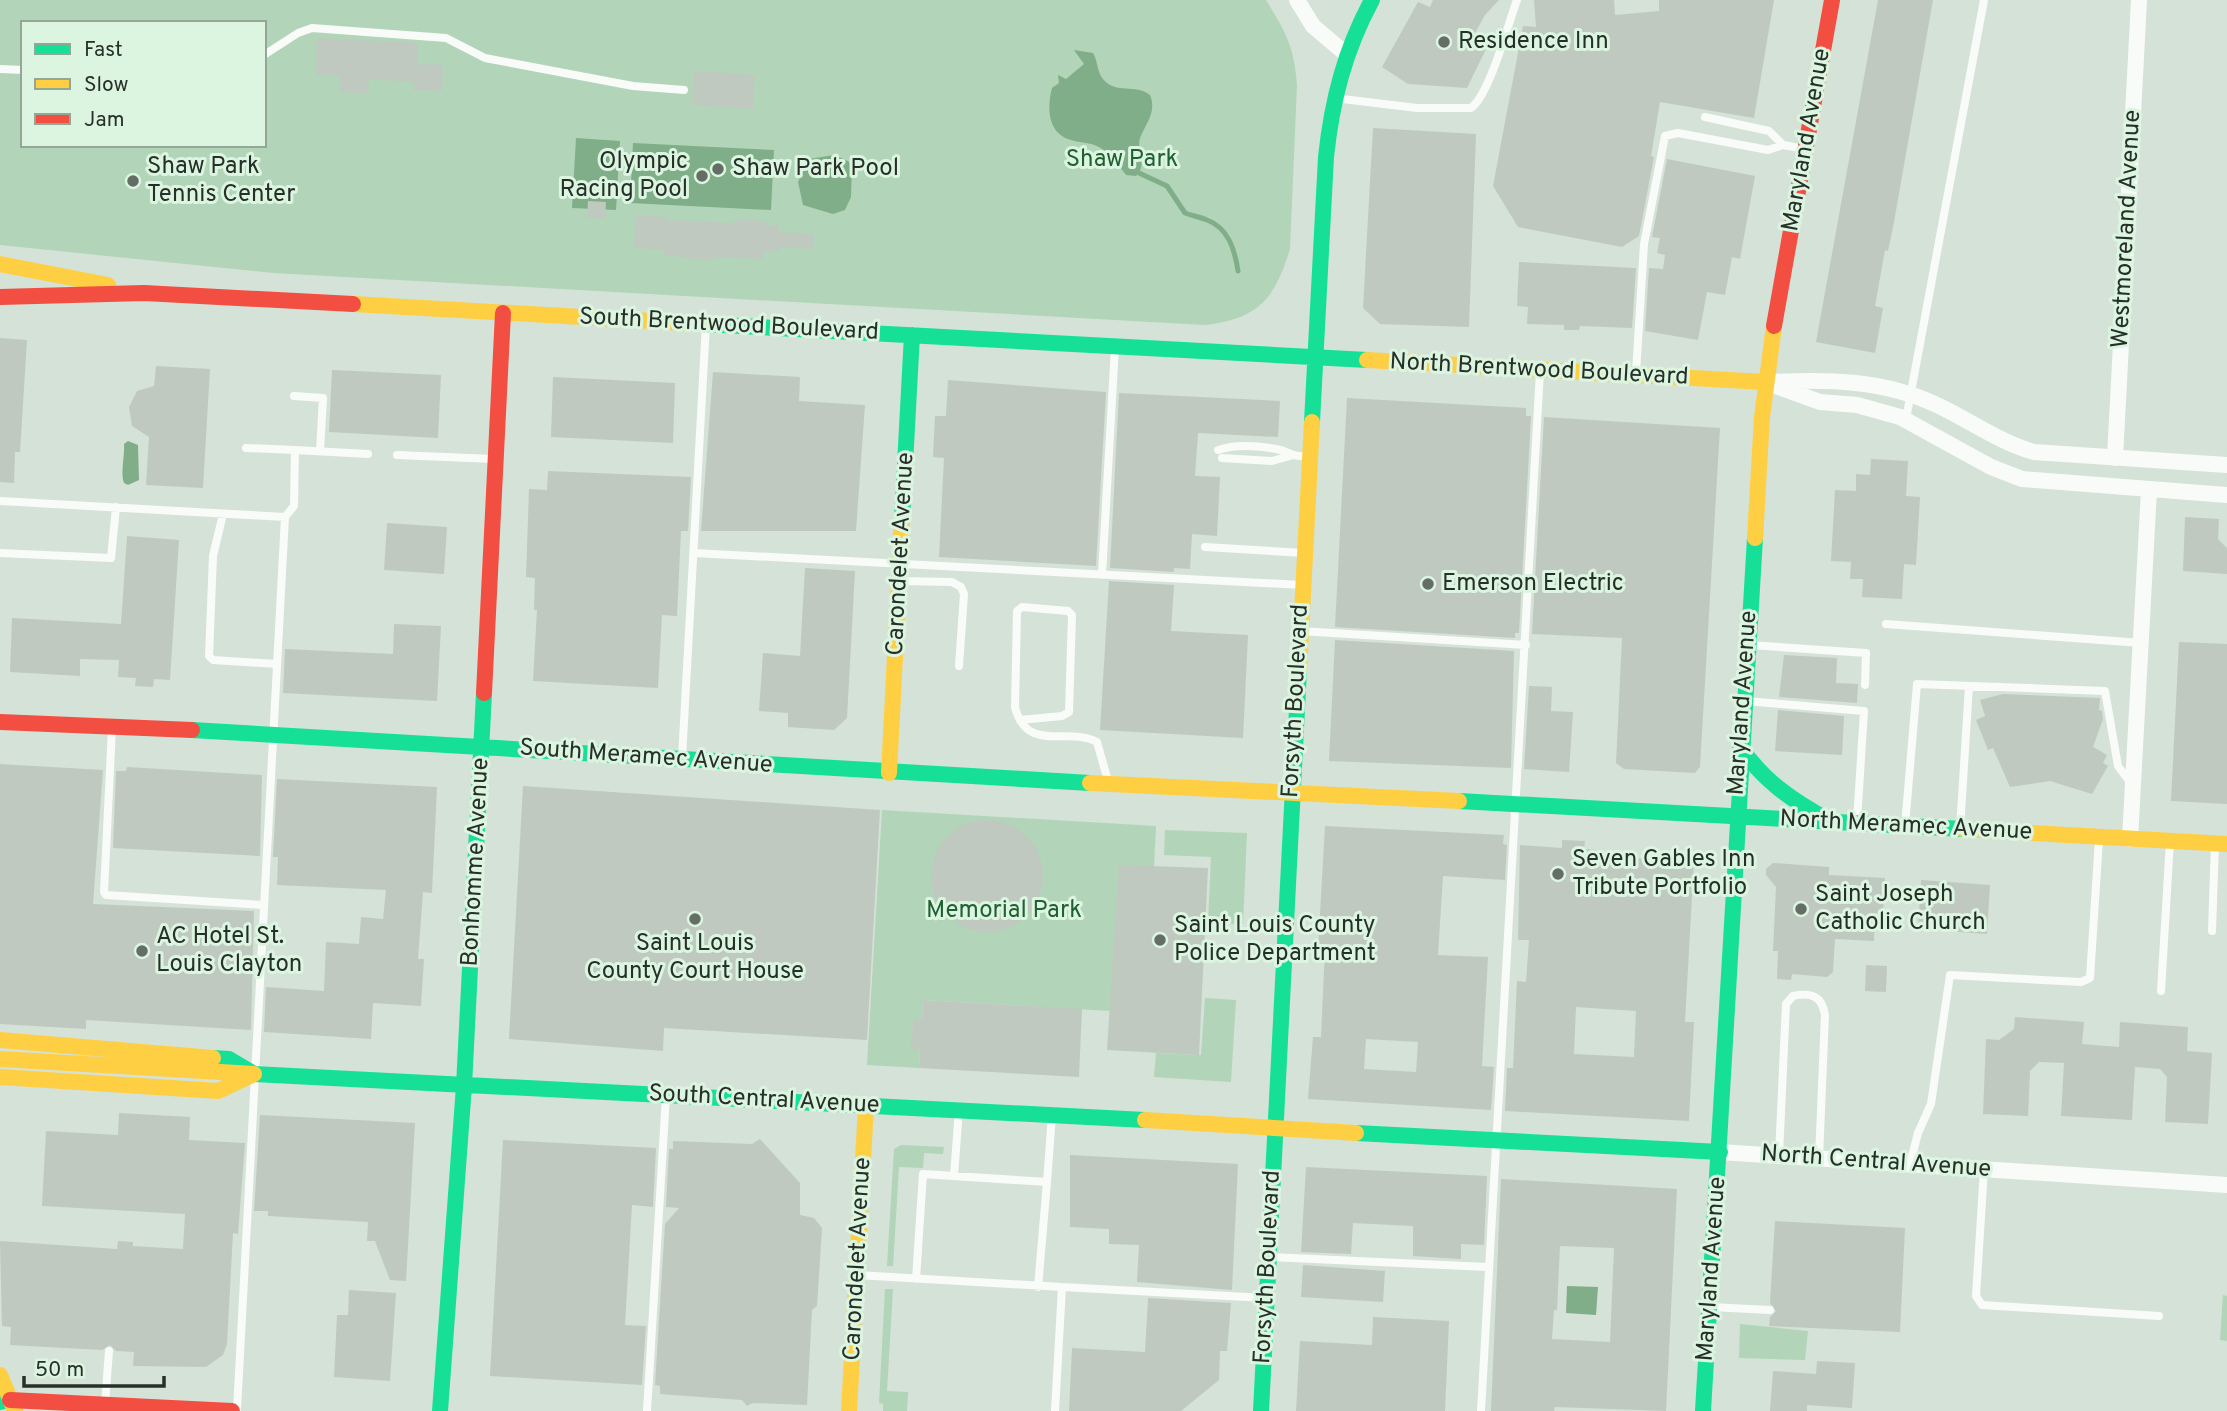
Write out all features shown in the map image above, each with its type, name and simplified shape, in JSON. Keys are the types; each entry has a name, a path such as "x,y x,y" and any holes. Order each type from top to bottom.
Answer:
{"main road":[{"name":"Forsyth Boulevard","path":"1261,1411 1313,358 1332,98 1346,54 1373,0"},
{"name":"Maryland Avenue","path":"1703,1411 1720,1152 1746,645 1765,382 1832,0"},
{"name":"South Brentwood Boulevard","path":"0,264 144,293"},
{"name":"South Brentwood Boulevard","path":"0,297 144,293 1313,358"},
{"name":"Bonhomme Avenue","path":"440,1411 464,1086 503,313"},
{"name":"Carondelet Avenue","path":"890,774 912,335"},
{"name":"North Brentwood Boulevard","path":"1313,358 1765,382"},
{"name":"South Meramec Avenue","path":"0,722 482,746 890,774 1292,792"},
{"path":"1740,746 1756,768 1772,783 1833,822"},
{"name":"North Meramec Avenue","path":"1292,792 2221,844"},
{"name":"South Central Avenue","path":"0,1040 229,1059 254,1074 1052,1114 1273,1129"},
{"path":"0,1059 254,1074"},
{"name":"South Central Avenue","path":"0,1077 218,1091 254,1074"},
{"name":"Carondelet Avenue","path":"849,1411 866,1106"},
{"name":"North Central Avenue","path":"1273,1129 1720,1152"},
{"path":"0,1375 7,1404 105,1404 234,1411"}],"street":[{"path":"1297,0 1320,34 1346,54"},
{"name":"Westmoreland Avenue","path":"2115,458 2139,0"},
{"name":"North Brentwood Boulevard","path":"1765,382 1821,379 1864,383 1911,394 2024,449 2227,465"},
{"name":"North Brentwood Boulevard","path":"1765,382 1820,402 1857,405 1906,419 1992,467 2022,479 2227,495"},
{"path":"2130,839 2149,490"},
{"name":"North Central Avenue","path":"1720,1152 2227,1185"}],"lane":[{"path":"1332,98 1417,108 1471,108 1478,103 1517,0"},
{"path":"1906,419 1984,0"},
{"path":"266,54 298,33 312,28 446,38 485,58 633,86 684,90"},
{"path":"0,69 21,70"},
{"path":"1705,117 1769,131 1783,145"},
{"path":"1636,376 1644,244 1665,136 1678,133 1768,150 1783,145 1805,149"},
{"path":"682,759 706,324"},
{"path":"1102,575 1115,347"},
{"path":"1481,1411 1487,1267 1517,804 1540,371"},
{"path":"294,396 323,398 320,451"},
{"path":"1220,454 1230,447 1277,449 1290,456 1308,456"},
{"path":"246,448 368,454"},
{"path":"234,1411 285,517 294,506 295,450"},
{"path":"397,455 494,459"},
{"path":"0,501 285,517"},
{"path":"0,553 111,558 116,507"},
{"path":"223,514 213,556 209,656 213,660 277,664"},
{"path":"1205,547 1303,553"},
{"path":"694,553 1302,585"},
{"path":"900,581 952,582 961,587 964,594 959,666"},
{"path":"1020,720 1062,716 1069,712 1074,630 1072,615 1068,611 1022,607 1017,611 1015,707 1020,720 1037,735 1097,742 1108,784"},
{"path":"1886,624 2141,643"},
{"path":"1300,631 1525,645"},
{"path":"1746,645 1866,653 1865,685"},
{"path":"1905,826 1917,684 2105,691 2118,766 2133,786"},
{"path":"1959,829 1969,686"},
{"path":"1743,701 1864,711 1857,824"},
{"path":"112,728 102,886 106,895 263,905"},
{"path":"1910,1164 1918,1133 1931,1104 1950,975 2081,982 2090,978 2099,837"},
{"path":"2161,991 2170,841"},
{"path":"2212,931 2221,844"},
{"path":"1779,1156 1787,1004 1793,996 1806,993 1816,996 1824,1004 1825,1015 1819,1158"},
{"path":"647,1411 666,1096"},
{"path":"954,1176 959,1109"},
{"path":"1038,1286 1052,1114"},
{"path":"1983,1169 1976,1296 1982,1305 2159,1316"},
{"path":"916,1279 923,1174 1046,1182"},
{"path":"1269,1257 1487,1267"},
{"path":"857,1275 1266,1298"},
{"path":"1055,1411 1062,1287"},
{"path":"1710,1307 1770,1310"},
{"path":"105,1404 109,1351"}],"green space":[{"name":"Shaw Park","path":"0,0 1266,0 1288,40 1294,60 1297,85 1290,249 1278,281 1262,304 1224,322 1205,325 273,273 0,245"},
{"name":"Memorial Park","path":"882,810 1156,826 1154,867 1111,1011 923,1000 922,1020 913,1020 912,1049 920,1049 919,1068 867,1065"},
{"path":"1165,830 1247,833 1243,924 1208,923 1211,857 1164,855"},
{"path":"1205,998 1236,1000 1231,1082 1154,1077 1156,1053 1201,1055"},
{"path":"901,1145 944,1147 943,1154 924,1153 923,1168 899,1167 893,1266 887,1266 894,1149"},
{"path":"885,1289 893,1289 887,1391 908,1392 907,1411 883,1411 883,1404 879,1403"},
{"path":"2223,1295 2227,1296 2227,1341 2220,1340"},
{"path":"1740,1324 1808,1331 1805,1360 1739,1358"}],"shaded area":[{"path":"1074,50 1093,53 1101,76 1108,84 1150,95 1152,107 1140,138 1141,167 1136,176 1126,175 1111,156 1099,147 1063,137 1053,125 1049,103 1052,88 1059,83 1058,75 1066,79 1084,64"},
{"path":"576,138 620,141 616,210 572,208"},
{"name":"Olympic Racing Pool","path":"633,143 774,150 771,210 630,203"},
{"path":"834,155 848,161 852,166 851,197 845,210 833,214 803,205 798,182 809,159"},
{"path":"128,441 138,445 139,480 128,485 124,483 122,474 124,444"},
{"path":"1567,1286 1598,1287 1596,1315 1566,1313"}],"building":[{"path":"1433,0 1499,0 1485,15 1475,33 1490,41 1467,88 1408,84 1382,67 1418,2 1430,7"},
{"path":"1534,0 1614,0 1615,15 1659,11 1659,0 1774,0 1754,118 1660,102 1651,156 1654,157 1639,236 1622,247 1518,227 1493,186 1523,26 1536,27"},
{"path":"1878,0 1933,0 1894,222 1888,251 1885,250 1875,306 1883,308 1875,353 1816,342"},
{"path":"317,38 418,43 417,64 443,65 442,91 413,90 413,82 369,79 368,93 339,92 340,76 316,75"},
{"path":"694,71 755,75 753,109 692,105"},
{"path":"1373,128 1476,134 1469,327 1380,324 1363,308"},
{"path":"1667,159 1755,176 1740,259 1732,257 1725,295 1707,292 1698,340 1645,331 1649,268 1663,269 1665,255 1657,253 1660,238 1652,237"},
{"path":"588,201 606,202 605,219 587,218"},
{"path":"636,215 667,217 666,220 735,223 735,219 766,221 766,225 779,226 779,232 813,234 813,249 779,247 778,252 764,251 763,259 714,257 712,261 664,255 664,250 634,248"},
{"path":"1519,262 1636,268 1632,328 1580,326 1579,330 1564,330 1564,325 1527,324 1528,307 1517,306"},
{"path":"0,338 27,340 20,452 15,452 14,483 0,482"},
{"path":"156,366 210,369 203,488 146,485 149,437 132,426 129,407 137,391 154,386"},
{"path":"332,370 441,375 438,438 329,432"},
{"path":"713,372 800,377 799,401 865,405 856,531 701,531"},
{"path":"553,377 675,383 673,443 551,437"},
{"path":"948,380 1106,392 1096,566 939,557 944,458 933,457 935,416 946,416"},
{"path":"1119,393 1280,401 1278,437 1198,433 1195,476 1220,477 1217,536 1192,534 1190,569 1174,568 1174,572 1110,568"},
{"name":"Emerson Electric","path":"1347,398 1526,408 1526,416 1531,416 1519,633 1515,633 1515,638 1335,627"},
{"path":"1544,417 1720,428 1700,767 1695,773 1624,769 1616,763 1622,638 1532,634"},
{"path":"1871,459 1908,461 1906,496 1920,497 1916,565 1904,564 1902,599 1862,597 1863,579 1850,579 1851,562 1831,561 1835,490 1856,491 1856,474 1870,475"},
{"path":"548,471 691,477 688,531 681,531 677,616 662,615 658,688 533,681 537,610 534,610 535,578 526,577 529,489 547,490"},
{"path":"2185,517 2219,519 2218,539 2227,548 2227,574 2183,571"},
{"path":"387,523 447,527 444,574 384,570"},
{"path":"127,536 179,540 170,680 154,679 153,687 135,686 136,678 118,677 119,660 80,659 80,676 10,672 12,618 121,624"},
{"path":"805,568 855,571 847,718 834,730 788,727 788,713 759,711 763,653 800,656"},
{"path":"1109,581 1174,585 1171,631 1248,635 1243,738 1100,730"},
{"path":"394,624 441,626 437,701 283,693 285,649 393,654"},
{"path":"1335,640 1514,651 1511,768 1329,761"},
{"path":"2179,642 2227,644 2227,804 2171,801"},
{"path":"1784,655 1837,658 1836,683 1858,684 1857,703 1779,697"},
{"path":"1529,686 1552,687 1551,711 1573,712 1569,772 1524,769"},
{"path":"2003,694 2100,698 2099,710 2102,711 2103,719 2093,747 2107,755 2103,763 2108,766 2092,794 2050,781 2010,787 1993,748 1988,750 1976,720 1985,716 1980,700"},
{"path":"1778,710 1844,716 1842,755 1775,751"},
{"path":"0,764 103,770 93,904 254,911 251,1030 86,1020 86,1029 0,1024"},
{"path":"127,767 262,775 260,856 113,848 116,771 126,771"},
{"path":"277,779 437,787 432,893 423,892 418,959 424,959 421,1006 373,1003 371,1039 264,1032 266,987 324,991 326,942 359,944 361,917 383,919 386,890 277,885 278,857 273,857"},
{"name":"Saint Louis County Court House","path":"523,786 880,810 867,1040 664,1028 663,1051 509,1039"},
{"path":"987,820 1009,824 1027,836 1039,854 1043,876 1039,898 1027,916 1009,928 987,932 965,928 947,916 935,898 931,876 935,854 947,836 965,824"},
{"path":"1325,826 1504,835 1503,844 1507,845 1505,880 1443,876 1438,955 1488,957 1482,1066 1494,1067 1491,1110 1308,1099 1313,1037 1321,1037 1325,949 1318,949","holes":["1366,1039 1418,1042 1416,1072 1364,1069"]},
{"path":"1562,840 1585,841 1584,849 1596,850 1596,856 1694,861 1685,1022 1694,1022 1689,1121 1505,1111 1507,1068 1513,1068 1517,981 1526,982 1529,940 1518,940 1520,845 1562,848","holes":["1576,1007 1636,1011 1634,1057 1574,1054"]},
{"name":"Saint Joseph Catholic Church","path":"1773,863 1829,867 1829,875 1885,878 1883,914 1875,913 1874,941 1835,939 1833,972 1827,977 1792,974 1791,980 1777,979 1778,951 1773,951 1776,887 1766,875 1766,869"},
{"name":"Saint Louis County Police Department","path":"1119,865 1208,868 1199,1055 1107,1050"},
{"path":"1921,880 1990,885 1987,934 1918,929"},
{"path":"1866,965 1887,966 1886,992 1865,991"},
{"path":"923,1000 1082,1009 1079,1077 919,1068 920,1049 911,1049 913,1019 922,1020"},
{"path":"2015,1017 2084,1022 2082,1044 2119,1047 2120,1022 2188,1027 2187,1051 2212,1053 2208,1124 2165,1122 2167,1077 2160,1069 2135,1067 2132,1120 2061,1116 2064,1063 2039,1062 2030,1071 2028,1116 1983,1114 1986,1039 1999,1040 2014,1029"},
{"path":"119,1113 190,1117 189,1140 245,1143 238,1234 233,1233 227,1344 223,1355 206,1367 133,1366 134,1352 116,1351 110,1345 102,1350 10,1345 11,1327 2,1326 0,1241 117,1249 118,1241 133,1242 133,1246 183,1249 185,1214 42,1206 46,1131 118,1135"},
{"path":"260,1115 415,1123 406,1281 390,1280 375,1241 367,1241 368,1222 268,1216 268,1211 254,1211"},
{"path":"760,1139 800,1183 800,1215 814,1218 822,1228 817,1306 812,1310 807,1405 753,1403 747,1406 742,1400 660,1394 660,1386 655,1385 665,1224 679,1208 666,1207 669,1149 673,1149 673,1141 752,1144"},
{"path":"503,1140 656,1148 653,1207 632,1205 625,1325 646,1326 642,1385 490,1376"},
{"path":"1070,1155 1238,1164 1232,1290 1137,1282 1139,1245 1109,1244 1109,1229 1070,1227"},
{"path":"1306,1167 1487,1176 1484,1245 1461,1244 1461,1259 1413,1256 1413,1226 1353,1223 1351,1254 1301,1252"},
{"path":"1501,1179 1677,1189 1666,1411 1555,1407 1554,1411 1491,1411","holes":["1560,1246 1614,1248 1610,1342 1552,1339 1554,1310 1557,1310"]},
{"path":"1775,1221 1905,1228 1900,1332 1769,1326 1770,1317 1776,1311 1770,1303"},
{"path":"1303,1265 1385,1271 1383,1302 1301,1297"},
{"path":"349,1290 396,1293 390,1381 334,1377 337,1315 348,1315"},
{"path":"1148,1298 1231,1303 1227,1351 1220,1351 1219,1380 1181,1411 1069,1411 1072,1348 1145,1352"},
{"path":"1373,1317 1449,1321 1445,1411 1296,1411 1300,1341 1372,1345"},
{"path":"1817,1361 1855,1363 1852,1408 1807,1405 1807,1411 1770,1411 1773,1371 1816,1374"}],"waterway":[{"path":"1139,173 1167,186 1185,213 1207,220 1221,229 1233,248 1238,271"}],"traffic: fast":[{"path":"1312,422 1326,157 1336,95 1347,57 1372,0"},
{"path":"703,324 1367,360"},
{"path":"902,520 912,335"},
{"path":"1703,1411 1755,538"},
{"path":"1261,1411 1299,670"},
{"path":"440,1411 464,1086 484,693"},
{"path":"192,730 1090,783"},
{"path":"1740,746 1758,769 1779,789 1828,820"},
{"path":"1459,801 1963,829"},
{"path":"213,1058 229,1059 254,1074 1145,1120"},
{"path":"1356,1133 1720,1152"},
{"path":"0,1402 10,1400"}],"traffic: slow":[{"path":"0,264 108,285"},
{"path":"353,304 703,324"},
{"path":"1755,538 1762,417 1774,326"},
{"path":"1367,360 1765,382"},
{"path":"1299,670 1312,422"},
{"path":"889,773 902,520"},
{"path":"1090,783 1459,801"},
{"path":"1963,829 2227,844"},
{"path":"0,1040 213,1058"},
{"path":"0,1059 254,1074"},
{"path":"0,1077 218,1091 254,1074"},
{"path":"849,1411 866,1106"},
{"path":"1145,1120 1356,1133"},
{"path":"0,1375 15,1411"}],"traffic: jam":[{"path":"1774,326 1832,0"},
{"path":"0,297 144,293 353,304"},
{"path":"484,693 503,313"},
{"path":"0,722 192,730"},
{"path":"10,1400 232,1411"}],"place":[{"name":"Residence Inn","path":"1444,42"},
{"name":"Shaw Park Pool","path":"718,169"},
{"name":"Olympic Racing Pool","path":"702,176"},
{"name":"Shaw Park Tennis Center","path":"133,181"},
{"name":"Emerson Electric","path":"1428,584"},
{"name":"Seven Gables Inn Tribute Portfolio","path":"1558,874"},
{"name":"Saint Joseph Catholic Church","path":"1801,909"},
{"name":"Saint Louis County Court House","path":"695,919"},
{"name":"Saint Louis County Police Department","path":"1160,940"},
{"name":"AC Hotel St. Louis Clayton","path":"142,951"}]}
